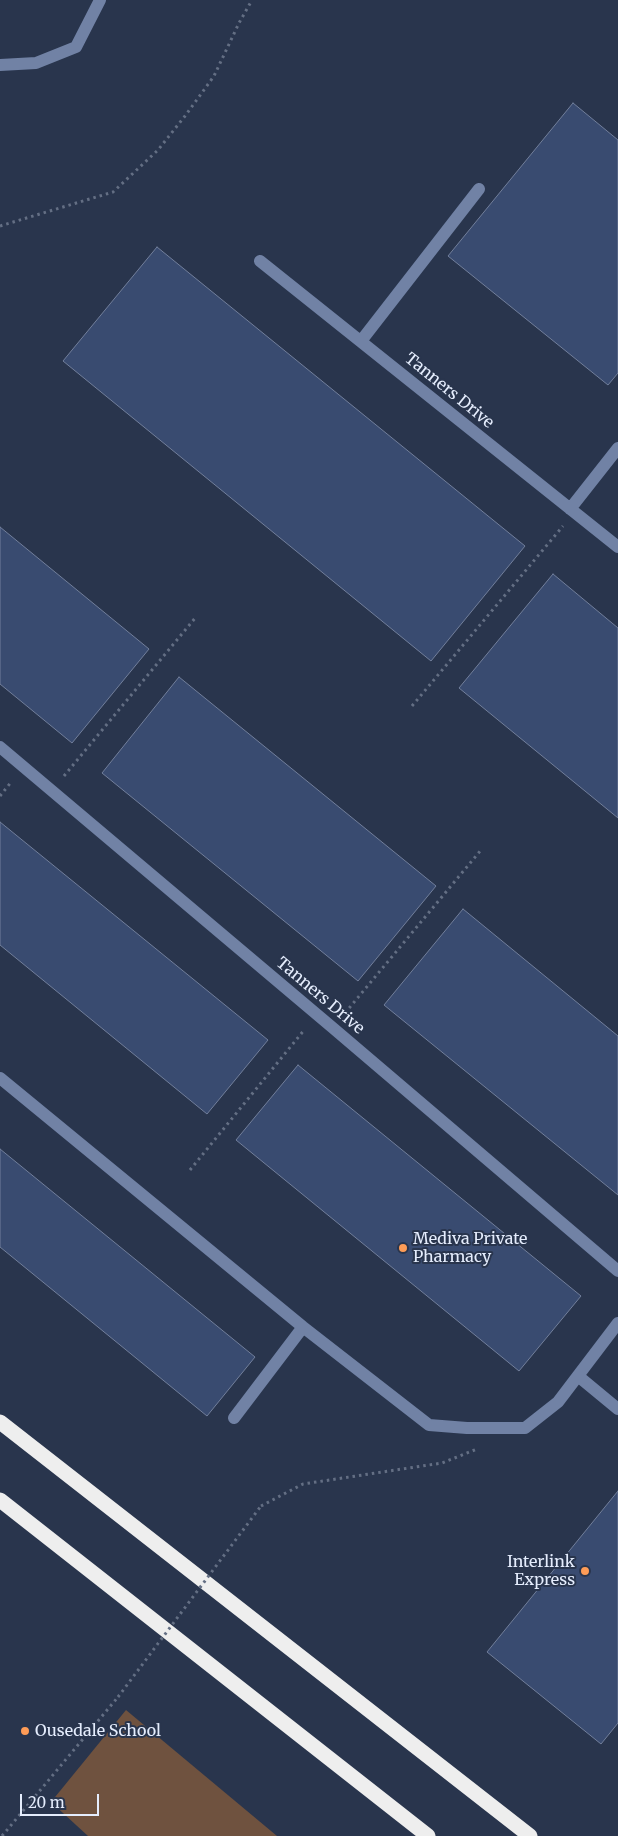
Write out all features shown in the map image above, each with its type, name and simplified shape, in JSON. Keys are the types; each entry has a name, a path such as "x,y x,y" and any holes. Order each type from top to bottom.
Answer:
{"highway":[{"path":"0,1422 530,1836"},
{"path":"0,1500 428,1836"}],"street":[{"path":"0,65 36,63 76,47 100,0"},
{"path":"361,341 478,189"},
{"name":"Tanners Drive","path":"260,260 618,547"},
{"path":"572,510 618,448"},
{"name":"Tanners Drive","path":"0,747 618,1271"},
{"path":"0,1078 303,1327 429,1425 467,1428 525,1428 558,1402 618,1323"},
{"path":"234,1418 303,1327"},
{"path":"578,1376 618,1409"}],"path":[{"path":"0,226 113,192 158,150 214,76 252,0"},
{"path":"412,706 572,510"},
{"path":"52,790 196,617"},
{"path":"333,1028 480,850"},
{"path":"190,1170 317,1015"},
{"path":"2,1836 118,1697 262,1506 303,1484 442,1463 484,1446"}],"shaded area":[{"path":"126,1710 277,1836 88,1836 51,1802"}],"building":[{"path":"573,103 618,140 618,373 608,385 448,256"},
{"path":"157,247 525,546 431,661 63,361"},
{"path":"0,527 149,649 72,743 0,684"},
{"path":"553,574 618,628 618,818 459,688"},
{"path":"179,677 436,886 358,981 102,773"},
{"path":"0,822 268,1040 207,1114 0,945"},
{"path":"463,909 618,1036 618,1195 384,1005"},
{"path":"298,1065 581,1296 519,1371 236,1140"},
{"path":"0,1149 255,1357 207,1416 0,1247"},
{"name":"Interlink Express","path":"618,1491 618,1723 601,1744 487,1652"}],"place":[{"name":"Mediva Private Pharmacy","path":"403,1248"},
{"name":"Interlink Express","path":"585,1571"},
{"name":"Ousedale School","path":"25,1731"}]}
